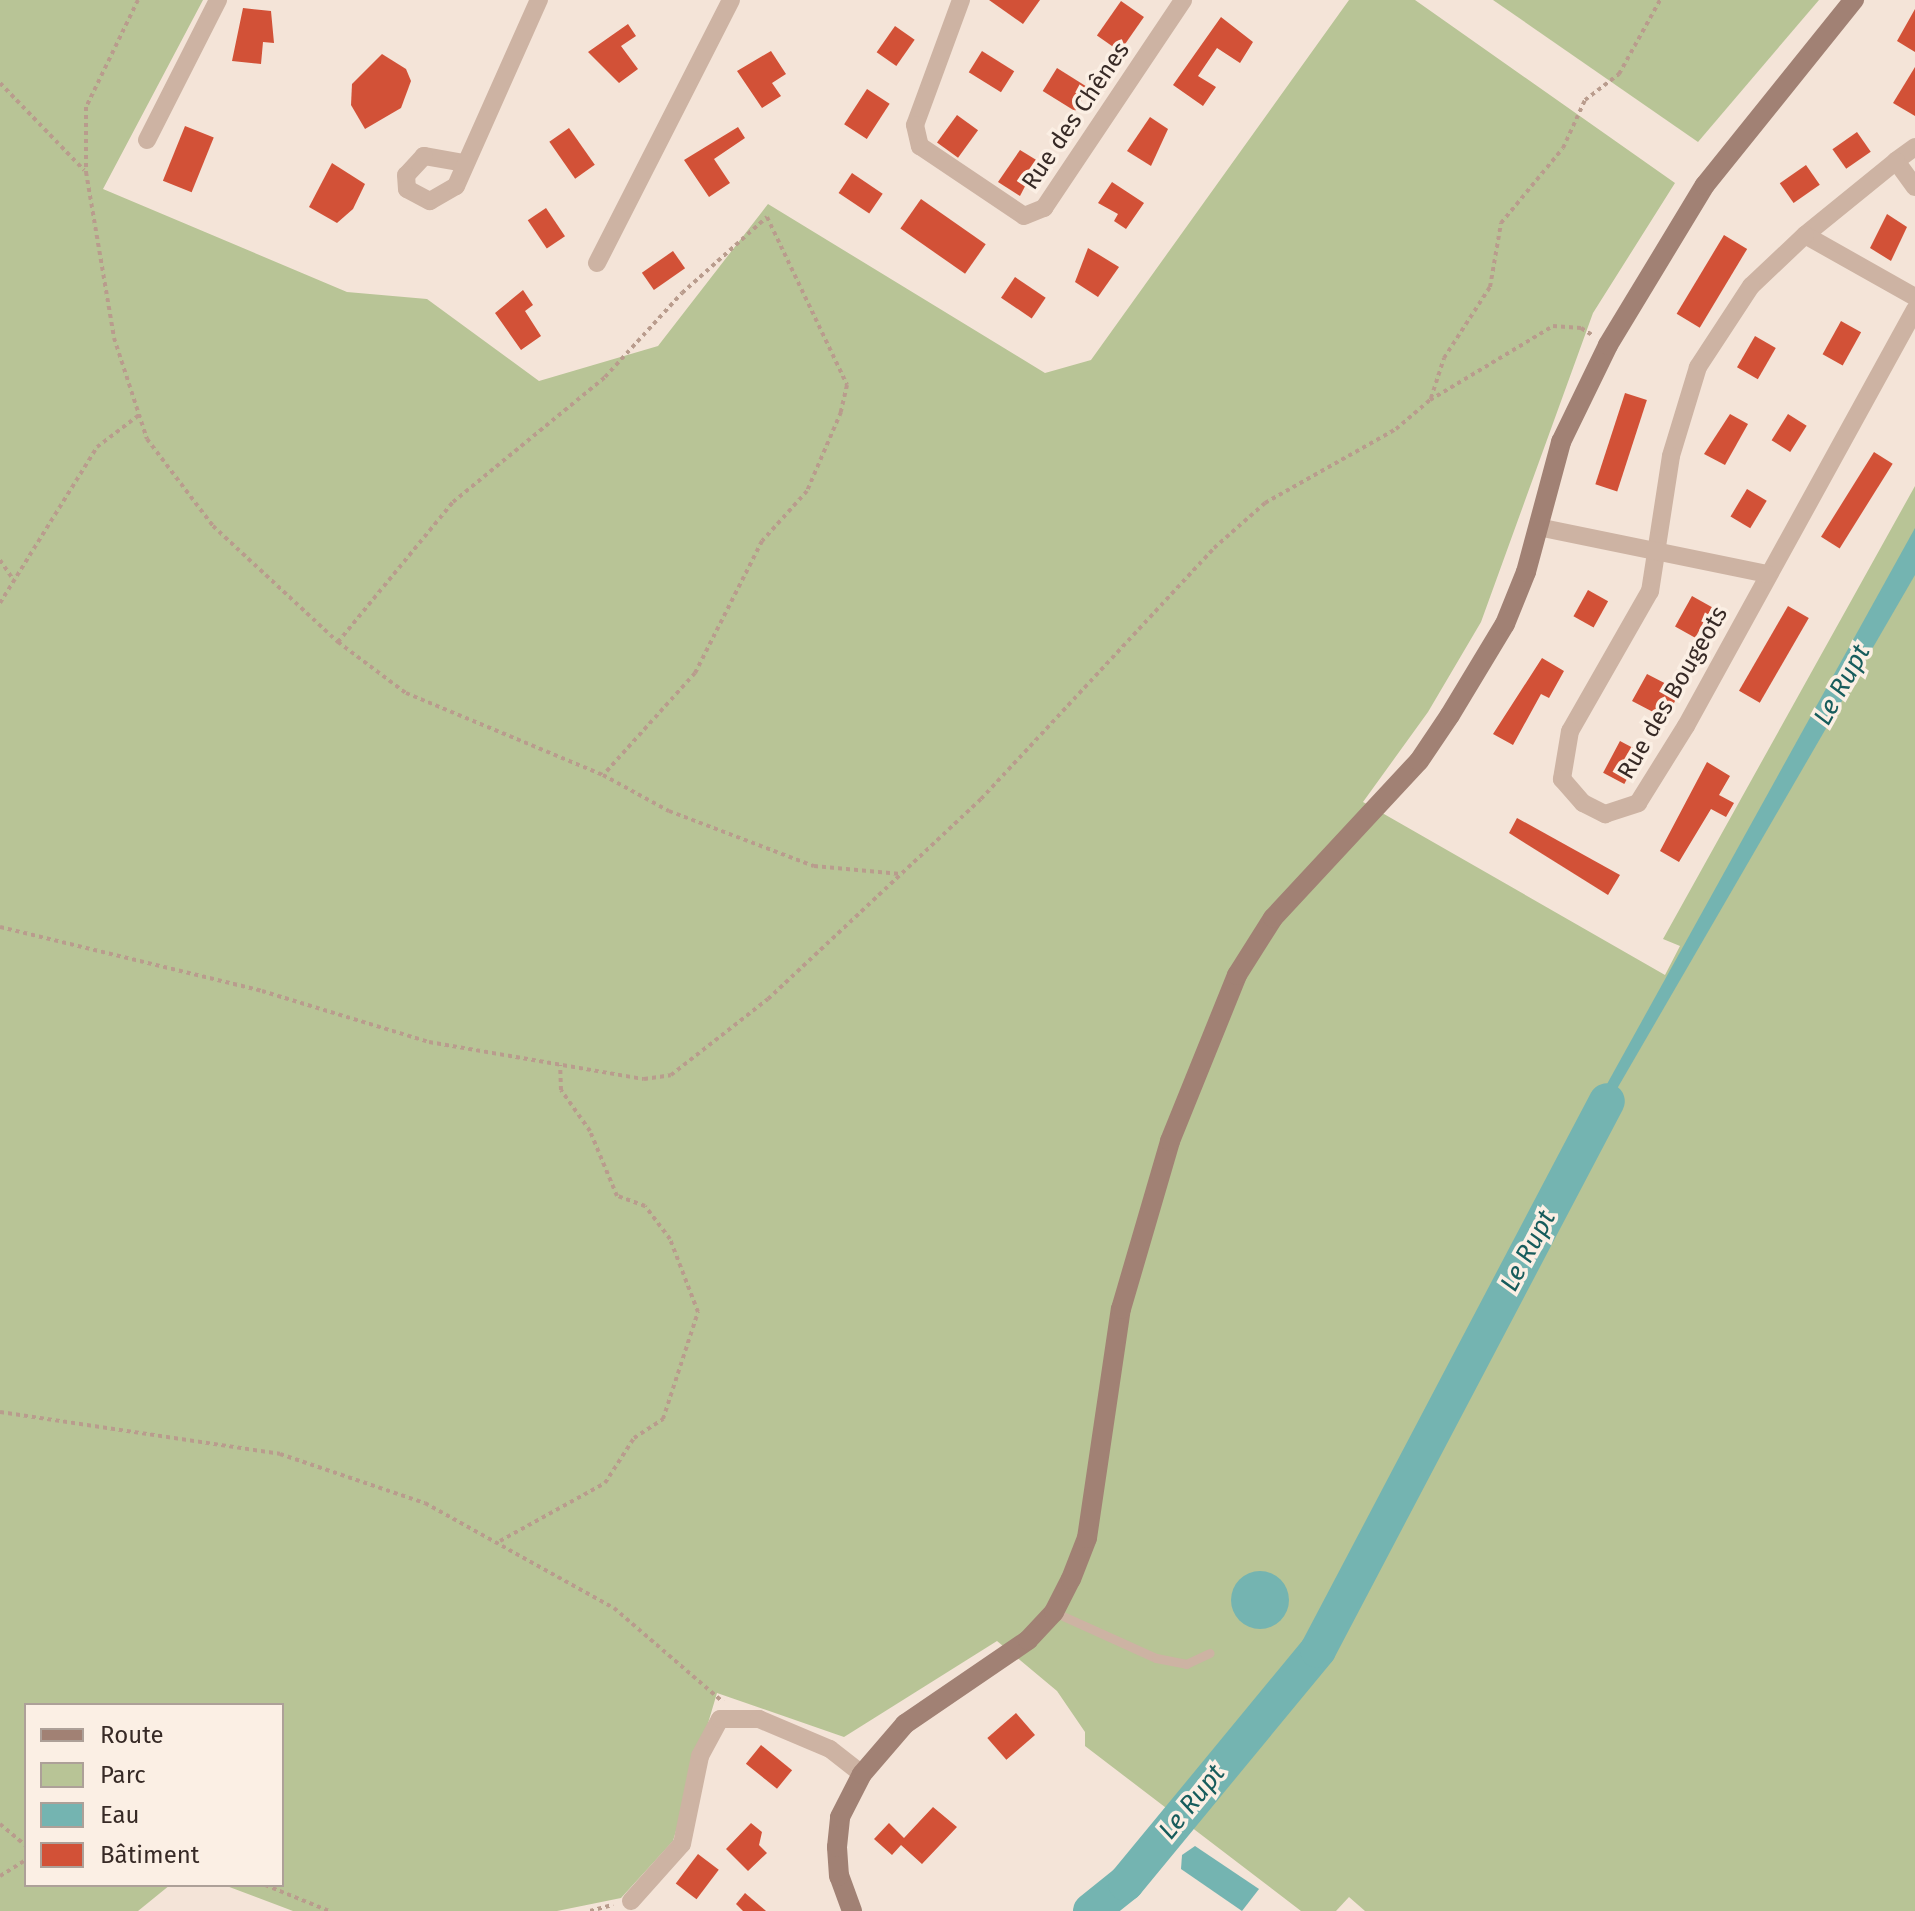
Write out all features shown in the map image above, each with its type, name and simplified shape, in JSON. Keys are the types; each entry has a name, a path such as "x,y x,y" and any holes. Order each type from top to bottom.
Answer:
{"main road":[{"path":"852,1911 839,1876 837,1847 840,1817 862,1774 905,1724 998,1666 1054,1612 1087,1538 1121,1309 1170,1141 1208,1038 1273,918 1419,761 1450,715 1505,624 1538,527 1561,442 1608,345 1705,185 1854,0"}],"street":[{"path":"147,140 218,0"},
{"path":"464,163 539,0"},
{"path":"597,263 731,0"},
{"name":"Rue des Chênes","path":"961,0 915,125 920,146 1024,216 1044,208 1183,0"},
{"name":"Rue des Bougeots","path":"1915,147 1805,235 1751,286 1698,367 1671,456 1650,591 1570,731 1562,779 1583,803 1605,814 1638,803 1915,310"},
{"path":"1896,161 1915,187"},
{"path":"1805,235 1915,297"},
{"path":"1538,527 1767,574"},
{"path":"631,1901 682,1844 700,1756 720,1719 732,1715 759,1719 830,1749 862,1774"}],"lane":[{"path":"1054,1612 1156,1658 1186,1664 1210,1653"}],"path":[{"path":"138,0 86,107 86,172 114,338 147,439 213,526 338,642 406,693 603,775 669,811 814,866 901,874"},
{"path":"1430,400 1444,358 1490,287 1501,223 1563,148 1585,100 1619,74 1660,0"},
{"path":"0,83 54,132 86,172"},
{"path":"338,642 453,502 605,377 690,284 767,217 816,310 847,385 841,412 807,491 762,541 695,673 603,775"},
{"path":"0,927 262,991 429,1042 644,1079 671,1075 768,999 981,799 1235,530 1265,503 1396,429 1430,400 1553,326 1581,328 1608,345"},
{"path":"0,603 97,447 139,415"},
{"path":"0,560 14,582"},
{"path":"500,1541 605,1483 634,1438 663,1419 698,1312 670,1239 645,1206 617,1196 590,1131 561,1090 560,1065"},
{"path":"0,1412 280,1454 425,1503 500,1541 614,1608 717,1693 732,1715"},
{"path":"0,1824 24,1844"},
{"path":"0,1876 24,1861"},
{"path":"270,1887 329,1911"},
{"path":"590,1911 631,1901"}],"green space":[{"path":"0,0 203,0 103,189 347,292 427,299 539,381 658,346 768,204 1045,373 1091,360 1349,0 1415,0 1675,183 1593,313 1481,622 1428,712 1363,802 1665,975 1680,946 1663,939 1915,486 1915,1911 1365,1911 1349,1897 1336,1911 1301,1911 1085,1746 1085,1732 1057,1691 997,1641 844,1737 717,1693 673,1841 621,1898 557,1911 293,1911 229,1887 284,1887 284,1703 24,1703 24,1887 168,1887 138,1911 0,1911"},
{"path":"1493,0 1819,0 1698,142"}],"water":[{"path":"1915,528 1915,575 1585,1144 1607,1084"},
{"path":"1260,1571 1281,1579 1289,1600 1281,1621 1260,1629 1239,1621 1231,1600 1239,1579"},
{"path":"1195,1846 1259,1889 1242,1911 1181,1869 1182,1855"}],"building":[{"path":"989,0 1040,0 1023,24"},
{"path":"1121,1 1144,17 1120,51 1097,35"},
{"path":"243,8 271,11 274,43 263,42 261,64 232,61"},
{"path":"1915,9 1915,52 1897,41"},
{"path":"1221,17 1253,42 1240,63 1217,48 1198,76 1216,87 1203,106 1173,85"},
{"path":"628,24 636,36 621,46 638,69 619,83 588,52"},
{"path":"895,26 915,40 896,66 877,52"},
{"path":"771,51 786,74 772,83 781,96 762,108 737,71"},
{"path":"982,51 1014,71 1001,92 969,72"},
{"path":"382,54 406,69 411,81 401,108 365,129 351,105 352,84"},
{"path":"1915,67 1915,116 1893,103"},
{"path":"1057,68 1089,88 1075,111 1043,91"},
{"path":"867,89 890,104 867,139 844,124"},
{"path":"957,115 978,130 958,158 937,143"},
{"path":"1150,117 1168,129 1151,166 1127,151"},
{"path":"185,126 214,138 192,192 163,181"},
{"path":"738,127 745,138 714,159 730,183 709,197 684,160"},
{"path":"569,128 595,165 575,179 549,142"},
{"path":"1857,132 1871,152 1846,169 1832,149"},
{"path":"1020,150 1038,161 1020,196 998,182"},
{"path":"332,163 365,184 353,209 337,223 309,207"},
{"path":"1806,165 1820,185 1794,203 1780,183"},
{"path":"852,173 883,194 869,214 839,193"},
{"path":"1112,182 1144,203 1126,229 1114,221 1118,214 1098,203"},
{"path":"921,199 986,244 965,274 900,228"},
{"path":"546,208 565,236 547,248 528,220"},
{"path":"1887,214 1907,227 1891,261 1870,248"},
{"path":"1724,235 1747,249 1700,328 1677,314"},
{"path":"1088,248 1119,267 1098,297 1075,282"},
{"path":"673,251 685,268 654,290 642,273"},
{"path":"1015,277 1046,298 1032,318 1001,298"},
{"path":"523,290 533,305 525,311 541,336 521,350 495,313"},
{"path":"1841,321 1861,332 1843,365 1823,354"},
{"path":"1755,336 1776,348 1758,379 1737,367"},
{"path":"1625,393 1647,400 1617,491 1595,484"},
{"path":"1730,414 1748,424 1725,465 1704,454"},
{"path":"1788,414 1807,426 1790,452 1772,440"},
{"path":"1874,452 1893,464 1840,548 1821,537"},
{"path":"1747,489 1767,501 1750,528 1731,516"},
{"path":"1588,590 1608,601 1594,627 1573,616"},
{"path":"1692,596 1712,607 1695,638 1675,627"},
{"path":"1788,606 1809,618 1760,703 1739,691"},
{"path":"1542,658 1564,671 1549,698 1541,694 1513,745 1493,734"},
{"path":"1647,674 1680,691 1671,709 1661,703 1655,713 1632,701"},
{"path":"1620,741 1641,752 1624,784 1603,773"},
{"path":"1707,762 1730,776 1719,795 1734,803 1726,817 1711,809 1679,862 1660,851"},
{"path":"1517,818 1620,875 1608,895 1509,833"},
{"path":"1016,1713 1035,1735 1006,1760 987,1738"},
{"path":"761,1745 792,1770 777,1789 746,1764"},
{"path":"933,1807 957,1827 922,1864 901,1845 892,1855 874,1839 889,1823 904,1838"},
{"path":"751,1823 762,1832 759,1845 767,1853 748,1871 726,1849"},
{"path":"698,1854 719,1870 696,1899 676,1884"},
{"path":"745,1893 766,1911 743,1911 736,1904"}],"waterway":[{"name":"Le Rupt","path":"1091,1911 1126,1883 1318,1650 1607,1101"}]}
